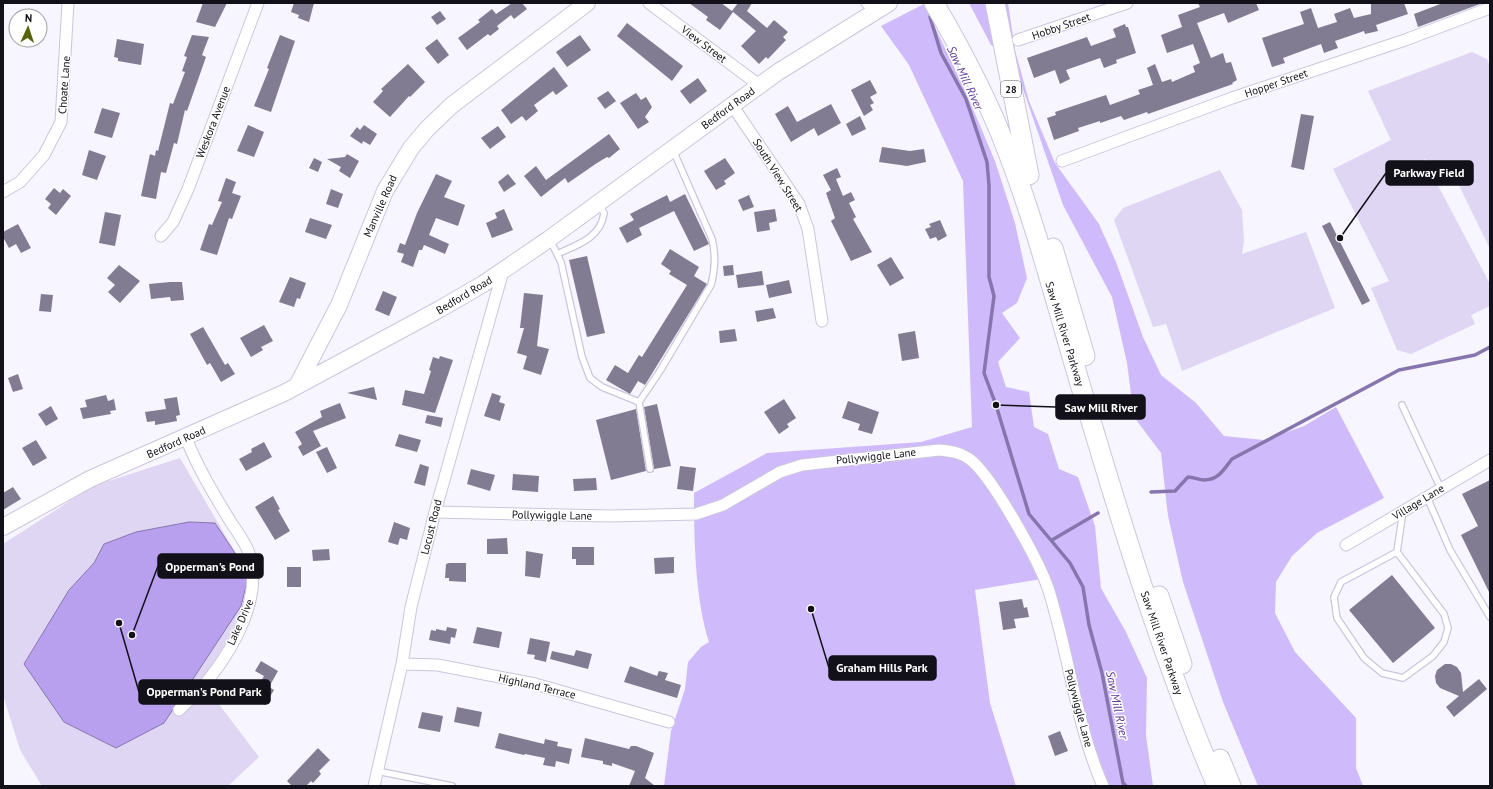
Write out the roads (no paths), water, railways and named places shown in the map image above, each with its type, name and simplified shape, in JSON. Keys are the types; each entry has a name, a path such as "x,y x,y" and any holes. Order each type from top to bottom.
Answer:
{"highway":[{"name":"Saw Mill River Parkway","path":"934,3 978,84 1012,163 1032,224 1116,505 1157,634 1217,786"},
{"name":"Saw Mill River Parkway","path":"948,3 978,56 996,94 1029,175 1164,612 1195,700 1231,786"},
{"name":"28","path":"995,3 1029,175"}],"main road":[{"name":"Manville Road","path":"297,386 339,305 385,191 411,148 427,129 452,105 587,3"},
{"name":"Bedford Road","path":"3,527 92,479 186,438 297,386 440,309 502,271 549,239 597,202 759,85 878,6"}],"street":[{"name":"Choate Lane","path":"3,192 20,182 44,154 61,122 68,3"},
{"name":"Weskora Avenue","path":"161,236 172,222 188,189 258,3"},
{"name":"View Street","path":"649,3 759,85"},
{"name":"Hobby Street","path":"1018,40 1126,3"},
{"name":"Hopper Street","path":"1062,161 1232,98 1406,40 1490,8"},
{"name":"South View Street","path":"732,105 799,204 808,229 822,322"},
{"name":"Locust Road","path":"374,786 402,664 411,607 435,512 502,271"},
{"name":"Lake Drive","path":"179,710 208,680 225,656 251,601 254,581 249,552 199,470 186,438"},
{"name":"Pollywiggle Lane","path":"435,512 609,516 696,514 723,505 780,472 802,465 939,450 953,451 968,458 981,469 1024,535 1049,590 1093,764 1103,786"},
{"name":"Village Lane","path":"1346,545 1490,460"},
{"name":"Highland Terrace","path":"402,664 438,665 535,684 669,722"}],"lane":[{"path":"650,469 639,402 660,371 707,292 714,275 715,254 712,239 673,148"},
{"path":"557,254 584,242 600,228 604,213 597,202"},
{"path":"549,239 557,254 569,291 582,357 590,378 602,387 639,402"},
{"path":"1402,405 1441,489"},
{"path":"1427,497 1450,550 1490,617"},
{"path":"1397,552 1341,582 1334,597 1337,618 1364,658 1382,673 1403,678 1433,656 1444,642 1448,628 1444,614 1397,552 1403,511"},
{"path":"377,772 452,786"}],"waterway":[{"name":"Saw Mill River","path":"930,17 941,53 966,99 987,162 989,185 989,277 994,296 984,373 996,405 1029,514 1070,563 1083,587 1089,625 1102,673 1123,783 1126,786"},
{"path":"1151,492 1175,491 1188,477 1200,480 1209,480 1214,478 1224,470 1232,459 1399,370 1475,355 1490,347"},
{"path":"1052,540 1098,513"}],"place":[{"name":"Parkway Field","path":"1340,238"},
{"name":"Saw Mill River","path":"996,405"},
{"name":"Graham Hills Park","path":"811,609"},
{"name":"Opperman's Pond Park","path":"119,623"},
{"name":"Opperman's Pond","path":"132,635"}]}
